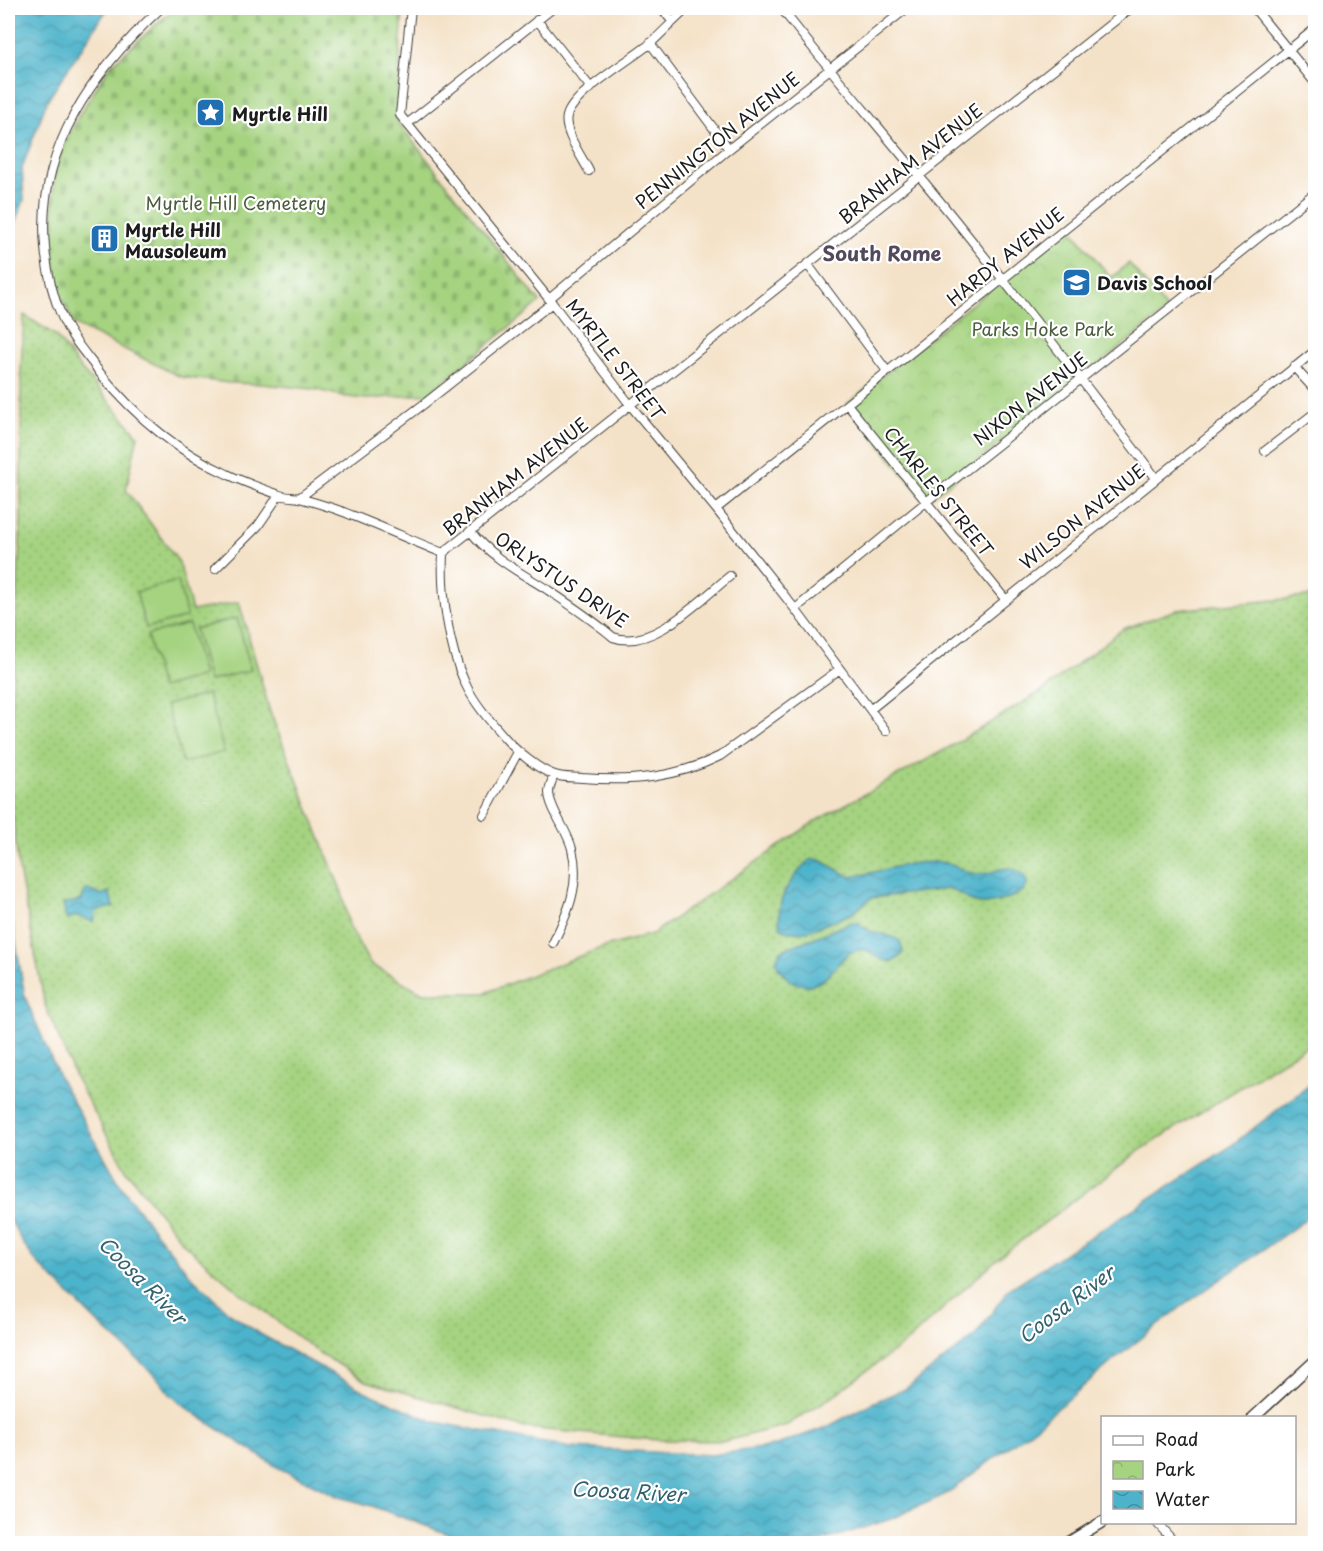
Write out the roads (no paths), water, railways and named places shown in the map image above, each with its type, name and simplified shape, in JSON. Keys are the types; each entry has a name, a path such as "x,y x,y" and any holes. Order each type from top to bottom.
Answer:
{"street":[{"name":"BRANHAM AVENUE","path":"161,8 128,39 78,105 62,135 51,168 44,213 44,236 49,278 66,325 132,410 161,435 190,453 226,474 279,495 299,498 351,514 443,554 1131,8"},
{"name":"MYRTLE STREET","path":"411,8 400,115 795,609 886,731"},
{"path":"407,124 553,8"},
{"path":"661,8 672,21"},
{"path":"589,171 567,130 566,117 571,107 591,88 650,43 688,8"},
{"path":"781,8 829,71 920,177 1081,379 1156,478"},
{"name":"PENNINGTON AVENUE","path":"299,498 424,404 729,149 907,8"},
{"path":"1254,8 1316,84"},
{"path":"537,20 591,88"},
{"name":"HARDY AVENUE","path":"716,509 1316,28"},
{"path":"650,43 729,149"},
{"name":"NIXON AVENUE","path":"795,609 1316,192"},
{"path":"808,265 887,371"},
{"name":"WILSON AVENUE","path":"871,709 1316,350"},
{"path":"1294,367 1316,391"},
{"name":"CHARLES STREET","path":"847,404 1005,599"},
{"path":"1265,451 1316,412"},
{"path":"215,569 258,526 279,495"},
{"name":"ORLYSTUS DRIVE","path":"470,531 484,548 505,564 549,591 613,637 623,641 636,640 663,630 730,576"},
{"path":"443,554 442,583 447,617 465,682 484,714 518,752 554,775 596,779 654,778 702,765 720,756 840,669"},
{"path":"484,815 518,752"},
{"path":"553,943 568,914 573,899 576,876 570,843 549,794 554,775"},
{"path":"1255,1416 1316,1360"},
{"path":"1066,1544 1101,1523"},
{"path":"1164,1527 1176,1544"}],"water":[{"path":"15,8 108,8 47,101 22,168 24,200 8,244 8,19"},
{"path":"8,244 10,387 8,478"},
{"path":"814,859 851,877 910,864 934,862 946,863 976,874 1012,869 1023,875 1027,881 1026,887 1021,892 1004,900 987,904 976,903 948,889 871,898 853,913 808,931 789,932 780,927 779,918 783,896 805,864"},
{"path":"85,889 101,895 109,892 114,907 96,911 94,922 77,916 66,919 63,904 82,900"},
{"name":"Coosa River","path":"8,896 25,997 60,1079 121,1186 155,1232 191,1276 227,1311 260,1334 364,1391 435,1422 571,1448 712,1455 774,1446 829,1426 872,1403 905,1389 974,1337 1009,1289 1225,1150 1315,1081 1315,1213 1180,1308 1120,1355 1037,1426 946,1494 891,1519 812,1544 472,1543 369,1505 339,1497 277,1467 201,1418 171,1395 155,1375 38,1264 22,1242 8,1215"},
{"path":"858,922 867,930 900,941 903,952 895,960 886,961 867,950 857,950 843,959 824,979 808,985 792,981 780,969 776,961 780,952"}],"place":[{"name":"Myrtle Hill","path":"211,113"},
{"name":"Myrtle Hill Mausoleum","path":"104,239"},
{"name":"Davis School","path":"1076,282"}],"district":[{"name":"South Rome","path":"882,253"}],"park label":[{"name":"Myrtle Hill Cemetery","path":"236,202"},
{"name":"Parks Hoke Park","path":"1043,328"}]}
